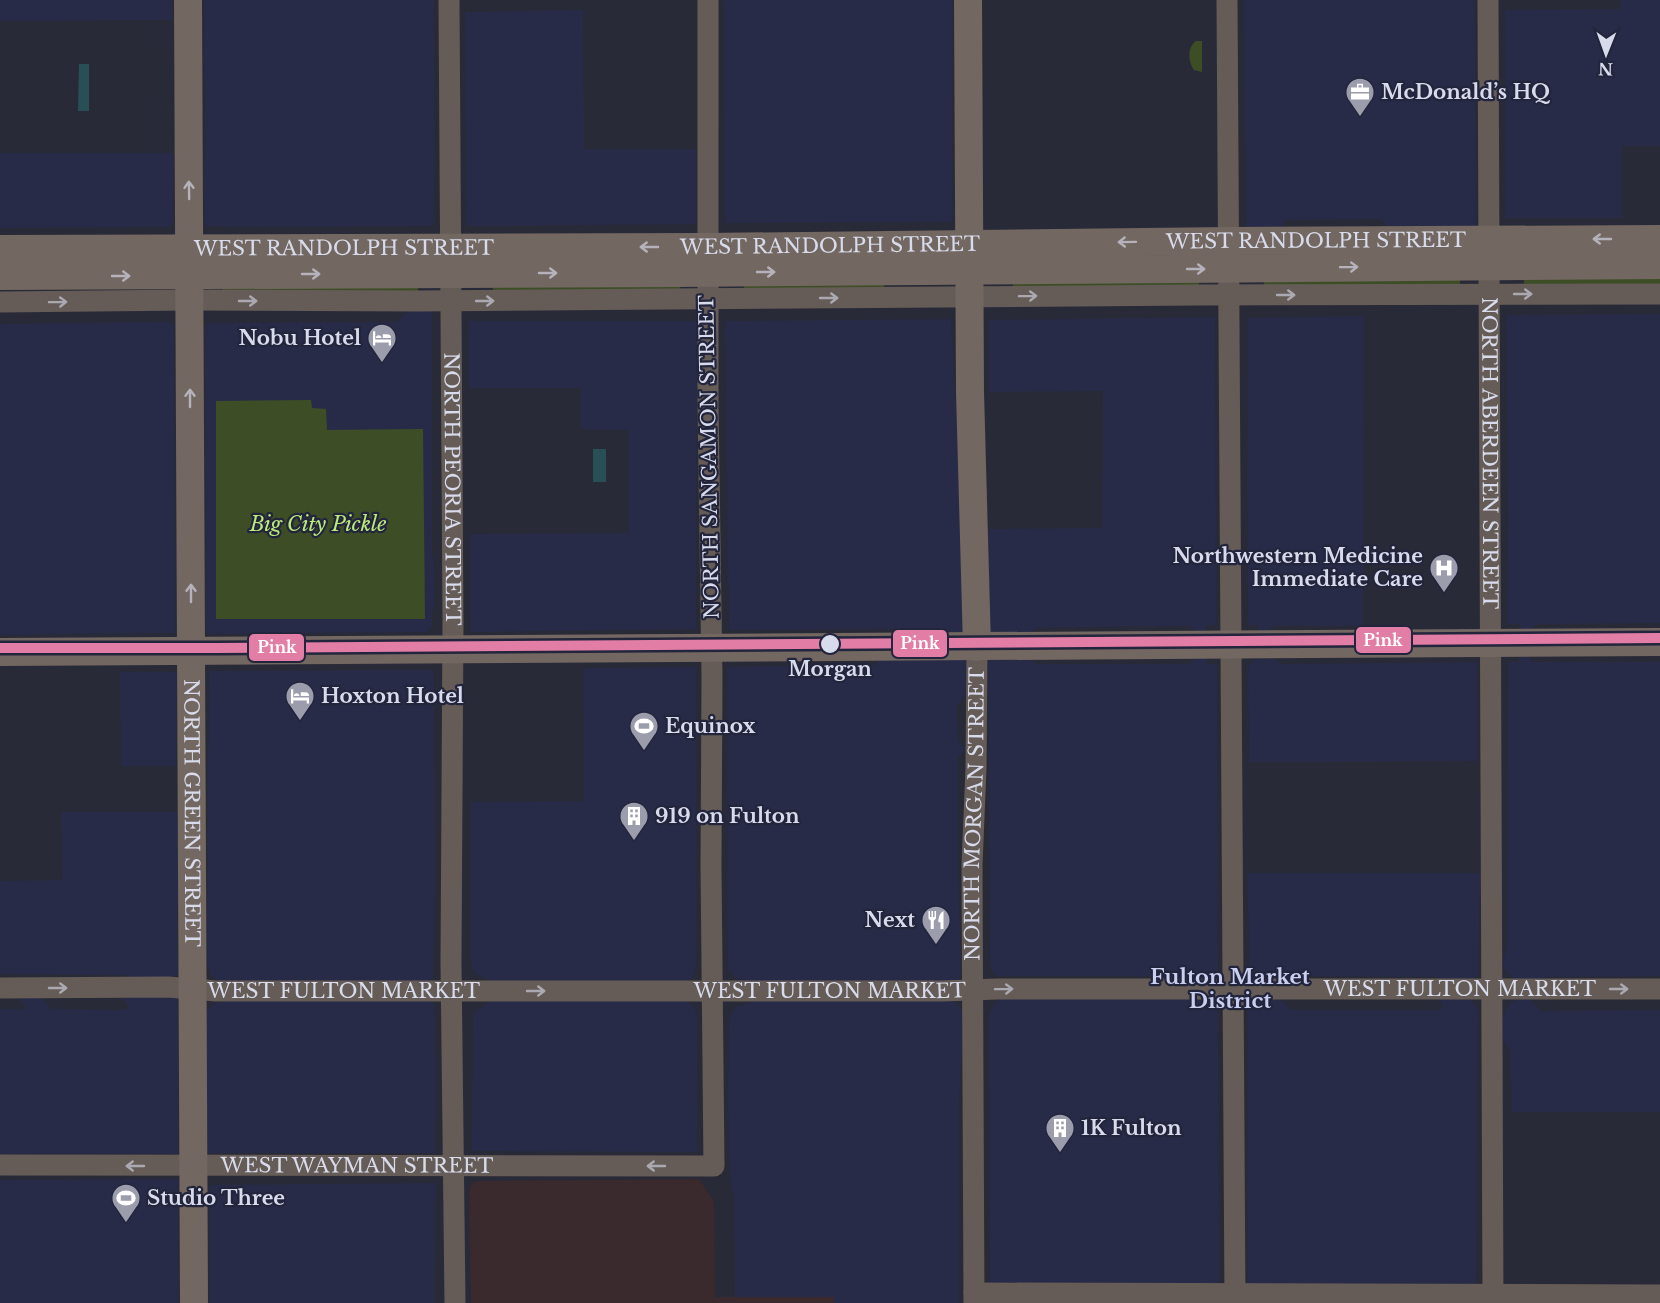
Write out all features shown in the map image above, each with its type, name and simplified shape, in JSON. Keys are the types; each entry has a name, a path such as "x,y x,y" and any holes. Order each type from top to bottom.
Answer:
{"street":[{"name":"NORTH GREEN STREET","path":"188,0 194,1303"},
{"name":"NORTH PEORIA STREET","path":"449,0 453,650 451,992 455,1303"},
{"name":"NORTH SANGAMON STREET","path":"708,0 714,1166"},
{"name":"NORTH MORGAN STREET","path":"968,0 970,392 977,647 972,866 974,1298"},
{"path":"1227,0 1235,1298"},
{"name":"NORTH ABERDEEN STREET","path":"1488,0 1493,1299"},
{"name":"WEST RANDOLPH STREET","path":"1489,266 1660,239"},
{"name":"WEST RANDOLPH STREET","path":"451,274 970,270 1227,241 1489,266 1660,294"},
{"name":"WEST RANDOLPH STREET","path":"0,249 190,275"},
{"name":"WEST RANDOLPH STREET","path":"0,276 970,270 1228,282 1489,266 1660,265"},
{"name":"WEST RANDOLPH STREET","path":"0,302 190,275"},
{"path":"0,652 1660,642"},
{"name":"WEST FULTON MARKET","path":"0,988 168,987 216,991 451,992 1233,988 1660,989"},
{"name":"WEST WAYMAN STREET","path":"0,1166 714,1166"},
{"path":"974,1298 1493,1299 1660,1295"}],"shaded area":[{"path":"0,0 172,0 172,20 0,21"},
{"path":"204,0 434,0 434,225 229,227 205,225"},
{"path":"724,0 952,0 952,222 725,223"},
{"name":"McDonald’s HQ","path":"1244,0 1475,0 1476,227 1388,227 1381,219 1286,220 1282,224 1289,234 1246,228"},
{"path":"1621,0 1660,0 1660,146 1622,146 1622,218 1505,218 1505,10 1621,9"},
{"path":"583,10 584,149 696,149 696,224 468,226 466,224 465,12"},
{"path":"79,64 89,64 89,111 78,111"},
{"path":"0,153 173,153 173,223 169,227 0,228"},
{"name":"Big City Pickle","path":"426,307 432,312 432,553 435,605 432,611 432,627 426,632 208,634 206,630 205,329 207,325 210,323 396,322 411,309"},
{"path":"1660,314 1660,623 1537,624 1532,629 1520,629 1520,624 1507,624 1506,315"},
{"path":"1364,316 1363,626 1273,626 1268,631 1259,631 1259,625 1248,625 1247,318"},
{"path":"1215,317 1216,625 1206,626 1206,632 1195,631 1190,626 1036,628 1029,635 988,632 988,529 1102,528 1103,391 989,392 989,320"},
{"path":"951,319 966,595 964,634 897,637 896,629 729,629 725,321"},
{"path":"468,321 697,321 696,629 471,632 470,534 629,533 629,430 581,429 581,388 469,388"},
{"path":"166,322 174,326 175,632 0,635 0,324"},
{"path":"593,449 606,449 606,482 593,482"},
{"path":"1519,657 1528,657 1533,662 1660,662 1660,976 1545,977 1540,980 1518,980 1504,968 1503,961 1507,948 1508,662 1519,662"},
{"path":"1028,658 1037,664 1189,664 1196,658 1206,658 1206,664 1217,664 1218,968 1216,974 1209,979 1179,981 1169,976 997,976 993,973 990,965 988,661 990,659"},
{"path":"965,659 967,663 966,695 957,705 958,741 964,747 963,754 958,756 961,973 959,979 955,982 743,982 734,977 728,969 727,670 729,667 877,665 878,660"},
{"path":"1256,659 1274,659 1281,664 1477,662 1477,761 1249,762 1248,668 1250,663"},
{"path":"696,667 696,968 692,978 684,982 491,981 477,975 472,969 471,962 471,802 584,801 583,668"},
{"path":"434,670 435,873 432,981 227,982 217,980 211,975 207,962 209,671"},
{"path":"120,672 177,672 176,766 121,766"},
{"path":"61,812 177,812 180,903 177,908 177,949 180,953 181,970 177,975 169,978 133,978 125,975 0,974 0,881 62,880"},
{"path":"1248,873 1480,873 1478,975 1473,980 1446,982 1438,977 1290,976 1284,981 1257,980 1249,972"},
{"path":"17,996 40,996 51,1009 124,1010 129,1006 120,996 175,997 178,1002 178,1154 0,1154 0,1009 27,1009"},
{"path":"1435,996 1468,999 1473,1002 1478,1013 1476,1286 1248,1287 1248,1011 1251,1006 1263,999 1280,999 1291,1010 1440,1010 1443,1005"},
{"path":"1004,997 1205,998 1215,1004 1218,1012 1219,1287 990,1287 989,1021 994,1004"},
{"path":"1528,998 1541,1011 1660,1010 1660,1112 1512,1112 1510,1050 1502,1038 1503,1018 1511,1003"},
{"path":"237,1000 432,1002 435,1020 435,1153 208,1153 205,1016 216,1003"},
{"path":"759,1000 952,1001 962,1011 964,1017 959,1100 959,1303 834,1303 834,1298 735,1297 734,1197 730,1183 728,1100 729,1021 732,1010"},
{"path":"491,1001 685,1001 693,1005 697,1015 697,1152 472,1151 473,1014"},
{"path":"178,1179 178,1303 0,1303 0,1180"},
{"path":"699,1179 714,1201 715,1297 834,1297 834,1303 471,1303 469,1191 472,1183 478,1181"},
{"path":"436,1183 435,1303 209,1303 209,1185"}],"green space":[{"path":"1196,41 1202,41 1202,72 1194,70 1190,59 1191,47"},
{"path":"1524,278 1660,278 1660,284 1524,285"},
{"path":"1460,279 1460,285 1264,287 1264,280"},
{"path":"1199,281 1199,287 1013,289 1013,282"},
{"path":"744,283 884,283 884,289 744,290"},
{"path":"680,284 680,291 493,292 493,286"},
{"path":"223,286 418,286 418,291 223,292"},
{"name":"Big City Pickle","path":"311,400 312,408 326,409 327,430 423,429 425,619 216,619 216,401"}],"transit line":[{"name":"Pink","path":"0,648 1660,638"}],"place":[{"name":"McDonald’s HQ","path":"1360,118"},
{"name":"Nobu Hotel","path":"382,364"},
{"name":"Northwestern Medicine Immediate Care","path":"1444,594"},
{"name":"Morgan","path":"830,644"},
{"name":"Hoxton Hotel","path":"300,722"},
{"name":"Equinox","path":"644,752"},
{"name":"919 on Fulton","path":"634,842"},
{"name":"Next","path":"936,946"},
{"name":"1K Fulton","path":"1060,1154"},
{"name":"Studio Three","path":"126,1224"}],"district":[{"name":"Fulton Market District","path":"1230,989"}]}
